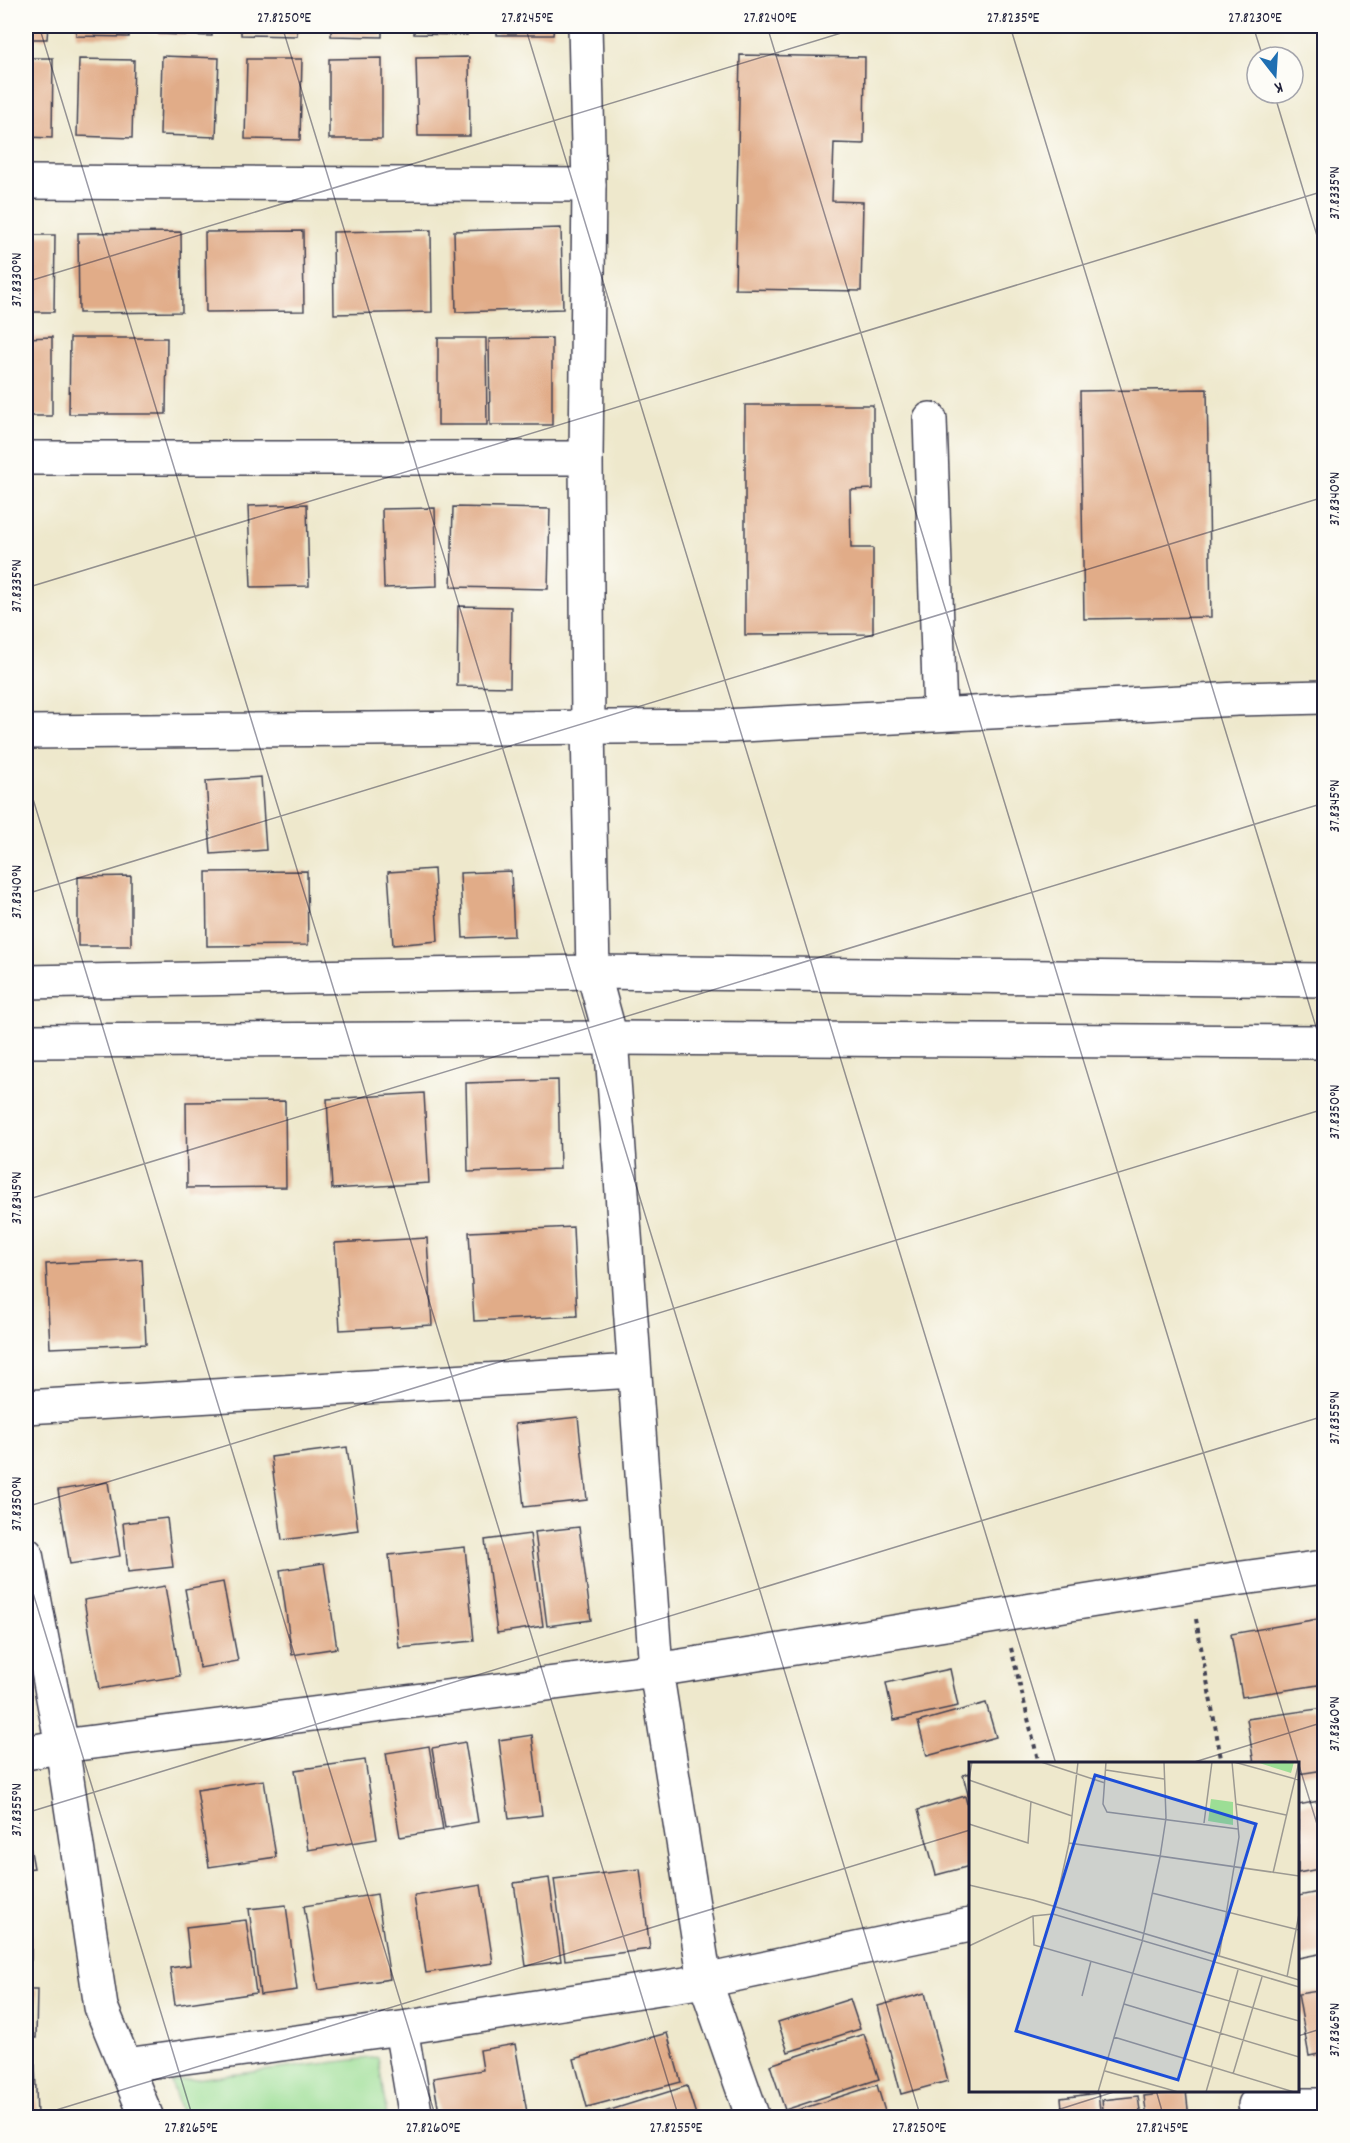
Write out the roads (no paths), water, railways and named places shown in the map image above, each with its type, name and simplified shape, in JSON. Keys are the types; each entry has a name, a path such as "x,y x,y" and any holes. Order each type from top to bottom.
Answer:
{"street":[{"path":"585,26 589,185 586,458 588,728 593,972 611,1038 656,1670 705,1981 753,2118"},
{"path":"26,182 589,185"},
{"path":"930,419 940,714"},
{"path":"26,458 586,458"},
{"path":"26,732 723,726 1238,699 1324,697"},
{"path":"26,982 593,972 1324,980"},
{"path":"26,1041 611,1038 1324,1042"},
{"path":"26,1407 634,1371"},
{"path":"26,1554 62,1746 101,2007 147,2118"},
{"path":"26,1753 62,1746 656,1670 1190,1585 1324,1567"},
{"path":"125,2065 401,2028 705,1981 969,1925"},
{"path":"401,2028 416,2118"},
{"path":"1255,2104 1324,2105"}]}
